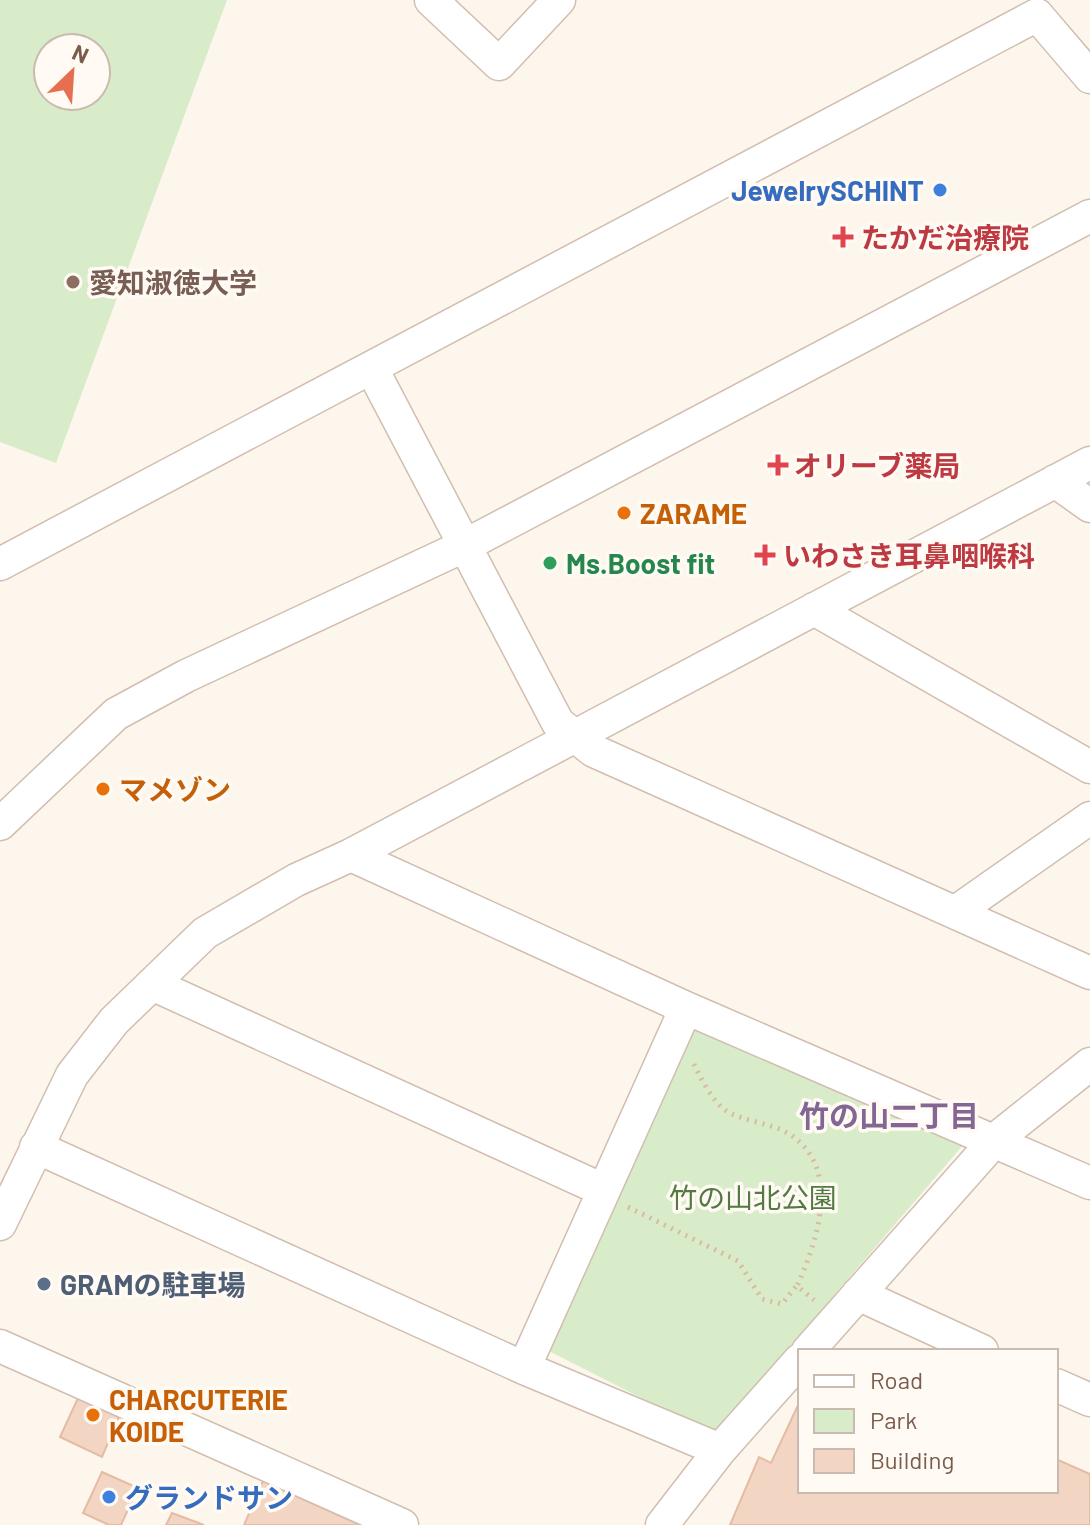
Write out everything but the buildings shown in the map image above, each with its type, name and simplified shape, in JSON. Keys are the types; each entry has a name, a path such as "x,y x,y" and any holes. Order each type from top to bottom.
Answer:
{"street":[{"path":"431,0 499,64 559,0"},
{"path":"0,564 1037,15 1090,77"},
{"path":"0,824 116,714 186,676 464,546 1090,216"},
{"path":"372,369 558,723 594,751 1090,973"},
{"path":"0,1224 72,1075 114,1021 205,933 296,880 351,855 1090,463"},
{"path":"1055,481 1090,506"},
{"path":"814,609 1090,767"},
{"path":"957,911 1090,818"},
{"path":"351,855 681,1018 996,1139 1090,1183"},
{"path":"152,984 603,1190"},
{"path":"524,1368 681,1018"},
{"path":"810,1349 996,1139 1090,1064"},
{"path":"36,1147 524,1368 720,1450"},
{"path":"858,1294 978,1349"},
{"path":"0,1346 402,1525"},
{"path":"662,1525 720,1450 798,1362"},
{"path":"1058,1386 1090,1400"}],"path":[{"path":"603,1190 637,1212 738,1261 762,1299 782,1304 799,1283 810,1257 823,1190 810,1154 789,1134 724,1109 697,1070 681,1018"},
{"path":"799,1283 797,1286 837,1318"}],"green space":[{"name":"愛知淑徳大学","path":"0,0 227,0 56,463 0,442"},
{"name":"竹の山北公園","path":"691,1025 964,1144 714,1435 547,1350"}],"place":[{"name":"JewelrySCHINT","path":"940,190"},
{"name":"たかだ治療院","path":"843,237"},
{"name":"愛知淑徳大学","path":"73,282"},
{"name":"オリーブ薬局","path":"778,465"},
{"name":"ZARAME","path":"624,513"},
{"name":"いわさき耳鼻咽喉科","path":"765,555"},
{"name":"Ms.Boost fit","path":"550,563"},
{"name":"マメゾン","path":"103,789"},
{"name":"GRAMの駐車場","path":"44,1284"},
{"name":"CHARCUTERIE KOIDE","path":"93,1415"},
{"name":"グランドサン","path":"109,1497"}],"district":[{"name":"竹の山二丁目","path":"889,1115"}]}
